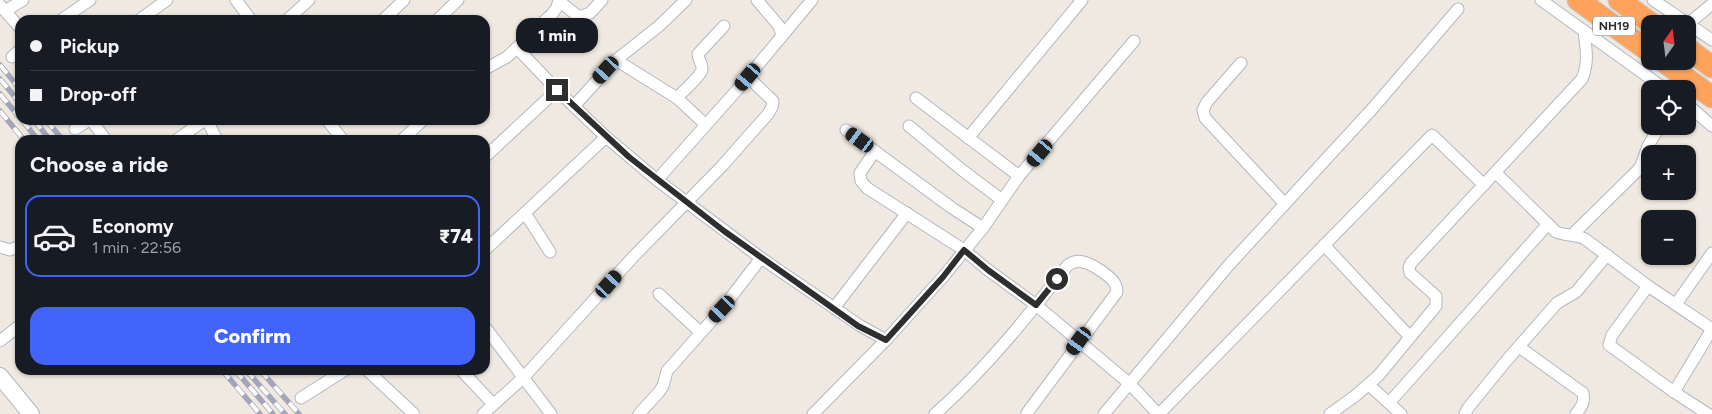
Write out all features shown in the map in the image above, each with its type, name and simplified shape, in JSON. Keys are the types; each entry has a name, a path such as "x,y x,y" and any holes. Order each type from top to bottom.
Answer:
{"highway":[{"name":"NH19","path":"1578,0 1641,46"},
{"name":"NH19","path":"1618,0 1641,16"},
{"path":"1696,55 1712,67"},
{"path":"1676,70 1712,96"}],"street":[{"path":"15,22 3,8 22,0"},
{"path":"69,15 90,0"},
{"path":"146,15 167,0"},
{"path":"236,0 244,15"},
{"path":"292,15 309,0"},
{"path":"388,15 404,0"},
{"path":"442,15 458,0"},
{"path":"490,66 507,57 517,48 553,13 559,1 579,17 590,13 602,0"},
{"path":"574,106 616,60 659,26 686,0"},
{"path":"756,0 779,26 782,36"},
{"path":"658,180 812,0"},
{"path":"968,138 1082,0"},
{"path":"1542,0 1652,80"},
{"path":"1653,0 1675,15"},
{"path":"1696,17 1712,4"},
{"path":"1108,413 1228,266 1373,108 1458,9"},
{"path":"677,98 700,74 701,66 698,54 724,26"},
{"path":"1696,29 1712,40"},
{"path":"1333,413 1369,385 1436,306 1436,296 1410,273 1411,263 1582,79 1587,69 1584,31"},
{"path":"813,414 886,340 943,277 983,228 1019,176 1134,41"},
{"path":"517,48 606,137 658,180 761,258 858,326 886,340"},
{"path":"616,60 677,98 706,125"},
{"path":"1241,64 1207,102 1204,110 1205,118 1284,204"},
{"path":"483,414 523,378 686,202 724,165 768,114 773,102 748,77"},
{"path":"490,152 557,90"},
{"path":"916,98 1019,176"},
{"path":"1696,112 1712,126"},
{"path":"75,129 82,125"},
{"path":"94,125 102,135"},
{"path":"184,135 198,125"},
{"path":"331,125 339,135"},
{"path":"407,135 418,125"},
{"path":"909,126 1002,200"},
{"path":"846,130 952,208 983,228"},
{"path":"875,151 860,173 861,181 867,188 964,250 1036,305 1130,384 1159,414 1432,135 1484,185"},
{"path":"1572,235 1642,166 1648,146 1655,135"},
{"path":"490,245 606,137"},
{"path":"1496,173 1556,232 1585,239 1648,286 1712,329 1674,392"},
{"path":"526,213 550,252"},
{"path":"834,308 907,213"},
{"path":"1389,403 1548,224"},
{"path":"1324,245 1410,337"},
{"path":"0,247 10,250 15,248"},
{"path":"1676,304 1712,253"},
{"path":"1465,414 1519,346 1557,303 1576,292 1606,255"},
{"path":"639,414 663,386 667,371 722,309 761,258"},
{"path":"936,414 964,387 1036,305 1068,265 1082,261 1090,264 1111,279 1116,285 1117,292 1027,413"},
{"path":"1648,286 1612,335 1609,345 1708,414"},
{"path":"659,294 700,332"},
{"path":"0,341 15,329"},
{"path":"490,334 551,414"},
{"path":"1519,346 1583,393 1583,405 1576,414"},
{"path":"301,398 337,375"},
{"path":"372,375 414,414"},
{"path":"465,375 493,404"},
{"path":"0,376 31,414"},
{"path":"1369,385 1401,414"}],"railway":[{"path":"0,65 15,83"},
{"path":"0,79 15,97"},
{"path":"0,94 15,112"},
{"path":"0,111 20,135"},
{"path":"26,125 34,135"},
{"path":"38,125 46,135"},
{"path":"50,125 59,135"},
{"path":"226,375 260,414"},
{"path":"239,375 273,414"},
{"path":"250,375 285,414"},
{"path":"264,375 299,414"}],"route":[{"path":"557,90 629,157 724,231 858,326 886,340 943,277 964,250 1036,305 1057,279"}]}
